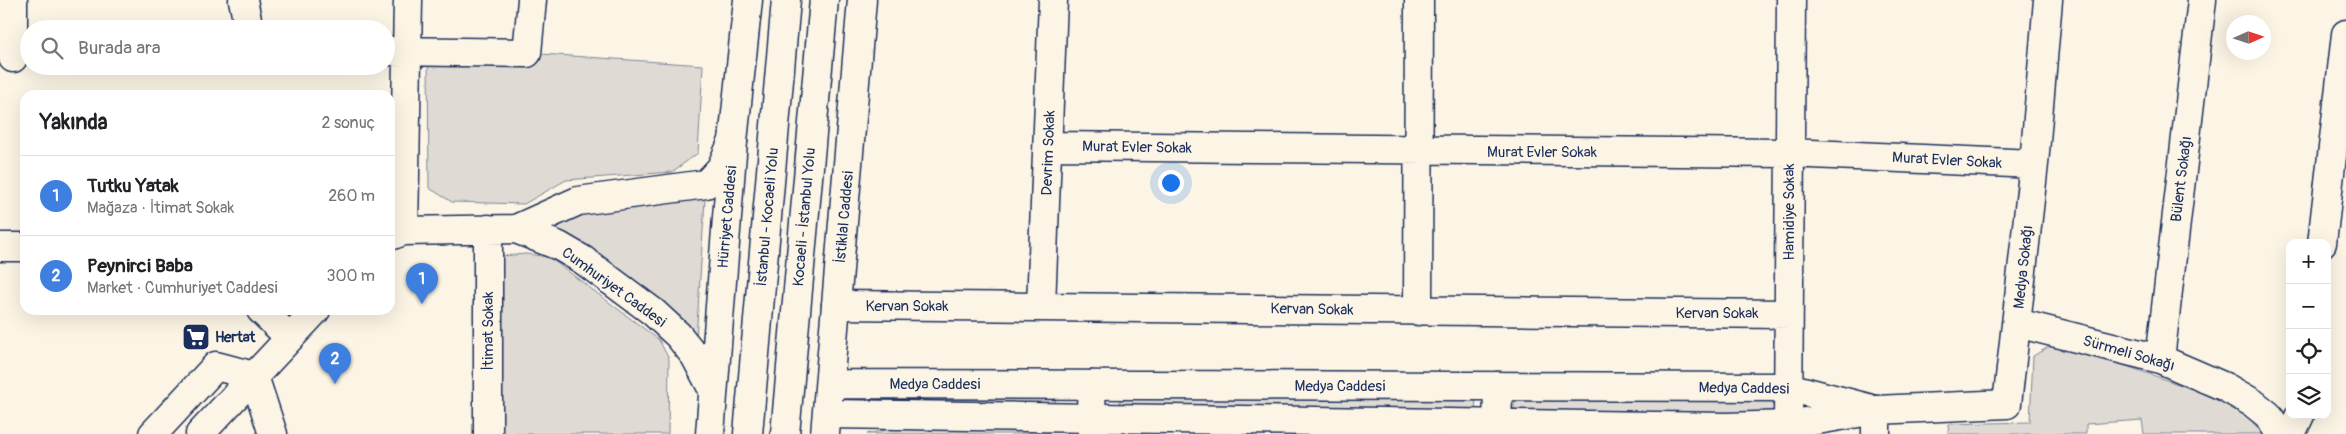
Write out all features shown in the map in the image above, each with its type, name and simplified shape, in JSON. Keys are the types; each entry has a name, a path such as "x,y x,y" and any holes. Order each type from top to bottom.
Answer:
{"main road":[{"path":"13,0 14,58"},
{"path":"243,0 246,20"},
{"path":"397,234 397,51 408,0"},
{"path":"397,51 527,53 532,0"},
{"name":"Hürriyet Caddesi","path":"710,434 733,141 748,0"},
{"name":"İstanbul - Kocaeli Yolu","path":"748,434 786,0"},
{"name":"Kocaeli - İstanbul Yolu","path":"785,434 824,0"},
{"name":"İstiklal Caddesi","path":"826,424 862,0"},
{"name":"Devrim Sokak","path":"1041,306 1049,146 1053,0"},
{"path":"1418,311 1419,0"},
{"name":"Hamidiye Sokak","path":"1788,425 1791,0"},
{"name":"Bülent Sokağı","path":"2160,359 2202,0"},
{"name":"Medya Sokağı","path":"1876,422 2007,404 2034,164 2042,1"},
{"path":"2322,239 2346,34"},
{"name":"Cumhuriyet Caddesi","path":"516,229 578,201 706,184 721,168 733,141"},
{"name":"Murat Evler Sokak","path":"1049,146 1789,153 2034,164"},
{"name":"İtimat Sokak","path":"488,229 488,434"},
{"name":"Cumhuriyet Caddesi","path":"397,234 516,229 559,246 583,260 653,312 678,335 695,356 713,390"},
{"path":"0,247 20,247"},
{"name":"Kervan Sokak","path":"836,306 1041,306 1788,314"},
{"path":"266,315 290,338"},
{"path":"200,434 311,315"},
{"name":"Sürmeli Sokağı","path":"2017,322 2160,359 2225,387 2253,403 2268,416 2280,434"},
{"path":"153,434 216,366 254,376"},
{"path":"254,376 273,434"},
{"name":"Medya Caddesi","path":"830,384 1788,387 1876,422"},
{"path":"1091,385 1092,426"},
{"path":"1497,429 1498,386"},
{"path":"2291,434 2298,419"},
{"name":"Medya Caddesi","path":"826,424 1497,429 1726,427 1876,422"}],"shaded area":[{"path":"428,52 527,53 703,65 698,153 672,172 566,180 524,204 452,202 429,188"},
{"path":"706,184 695,356 516,229"},
{"path":"526,254 549,257 659,340 669,359 668,434 488,434 488,257"},
{"path":"2057,342 2227,401 2243,411 2263,434 2144,434 2142,420 2086,424 2086,434 1948,434 1949,424 2030,422 2033,356"},
{"path":"1055,389 1056,412 847,411 848,391"},
{"path":"1120,393 1476,394 1475,415 1120,411"},
{"path":"1514,395 1781,395 1780,416 1514,414"},
{"path":"913,424 1048,432 1049,434 867,434"}],"place":[{"name":"Tutku Yatak","path":"422,304"},
{"name":"Hertat","path":"196,337"},
{"name":"Peynirci Baba","path":"335,384"}]}
